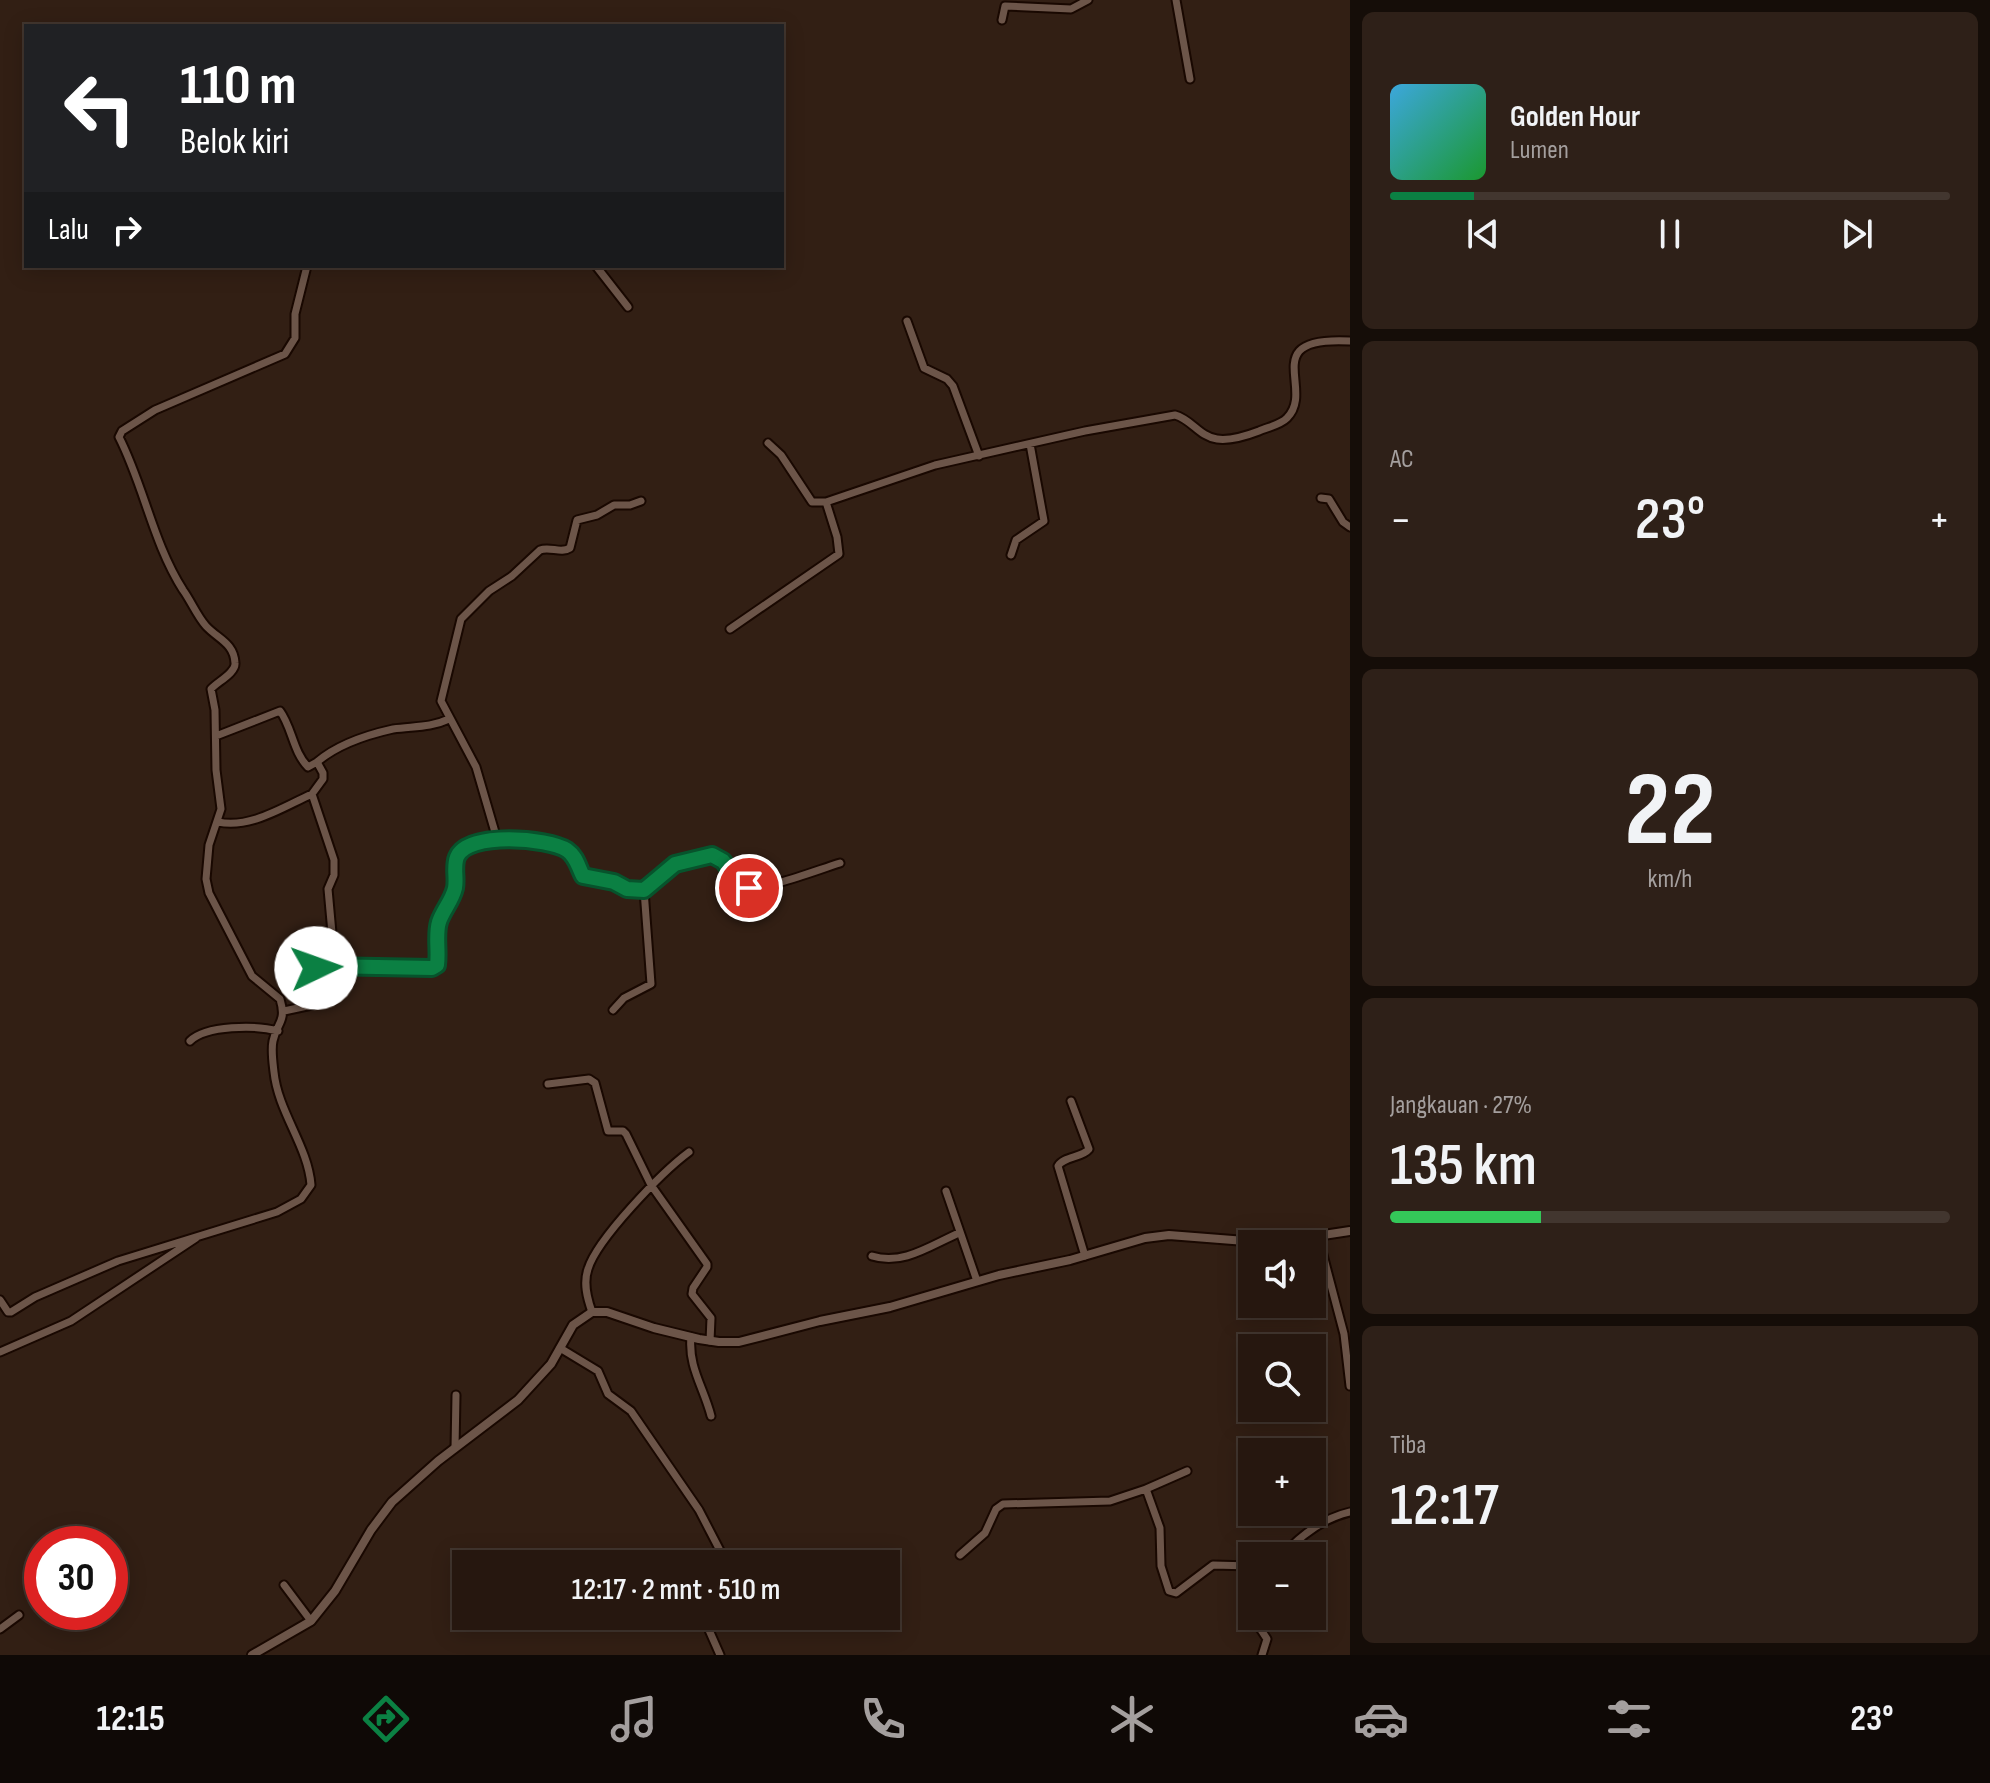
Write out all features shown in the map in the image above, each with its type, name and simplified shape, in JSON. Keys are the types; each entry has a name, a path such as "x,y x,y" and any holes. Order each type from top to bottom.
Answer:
{"street":[{"path":"1002,20 1005,6 1071,9 1088,0"},
{"path":"1176,0 1190,79"},
{"path":"0,1300 11,1312 35,1297 104,1266 277,1212 301,1199 311,1185 304,1157 277,1092 273,1038 284,1011 280,999 252,976 209,893 206,879 209,845 221,809 211,689 236,667 230,646 204,624 177,580 162,550 142,487 119,434 155,410 285,354 295,338 295,314 306,268"},
{"path":"598,268 628,307"},
{"path":"907,321 924,368 947,379 953,386 979,456"},
{"path":"768,443 781,455 812,502 826,502 935,465 1175,415 1212,438 1230,439 1282,421 1290,415 1294,404 1294,371 1300,349 1312,343 1350,341"},
{"path":"1011,555 1016,540 1044,521 1030,444"},
{"path":"1321,498 1332,502 1343,522 1350,527"},
{"path":"497,839 476,767 449,719 441,696 449,678 464,615 540,550 565,551 570,548 577,520 597,515 614,505 641,501"},
{"path":"730,629 839,554 826,502"},
{"path":"216,736 280,711 302,761 308,767 348,742 391,730 427,727 449,719"},
{"path":"218,822 238,823 260,817 312,794 323,779 317,762"},
{"path":"312,794 335,868 328,889 335,966"},
{"path":"284,1011 312,1005 314,970 323,966 432,968 437,965 439,922 455,888 458,856 462,850 477,843 523,839 559,846 572,854 583,876 614,882 627,889 644,890 675,864 712,855 723,861 743,888 779,882 840,863"},
{"path":"613,1010 624,998 651,984 644,890"},
{"path":"190,1041 200,1033 250,1026 278,1031"},
{"path":"548,1084 593,1080 608,1131 623,1131 626,1134 651,1185 707,1264 692,1294 711,1318 710,1341"},
{"path":"1071,1101 1089,1149 1085,1154 1062,1161 1058,1166 1085,1256"},
{"path":"592,1312 586,1285 588,1268 599,1248 651,1185 689,1152"},
{"path":"946,1191 977,1281"},
{"path":"1326,1235 1350,1231"},
{"path":"0,1352 71,1321 205,1233"},
{"path":"872,1256 906,1258 959,1233"},
{"path":"252,1655 311,1621 335,1591 371,1530 392,1502 518,1400 551,1364 573,1325 592,1312 607,1312 642,1325 710,1341 739,1342 890,1307 977,1281 1157,1236 1238,1241"},
{"path":"1326,1266 1344,1334 1350,1386"},
{"path":"691,1337 689,1352 692,1367 706,1396 711,1416"},
{"path":"560,1348 598,1371 608,1394 631,1411 699,1510 720,1550"},
{"path":"455,1448 456,1395"},
{"path":"960,1555 985,1533 996,1509 1003,1504 1110,1501 1187,1471"},
{"path":"1146,1489 1160,1528 1161,1566 1169,1591 1176,1593 1213,1565 1238,1567"},
{"path":"1297,1542 1331,1517 1350,1512"},
{"path":"284,1585 311,1621"},
{"path":"0,1629 19,1615"},
{"path":"709,1630 720,1655"},
{"path":"1261,1630 1267,1639 1262,1655"}],"route":[{"path":"316,968 432,968 437,965 439,922 455,888 458,856 462,850 477,843 497,839 523,839 559,846 572,854 583,876 614,882 633,890 644,890 675,864 712,855 723,861 743,888 749,888"}]}
